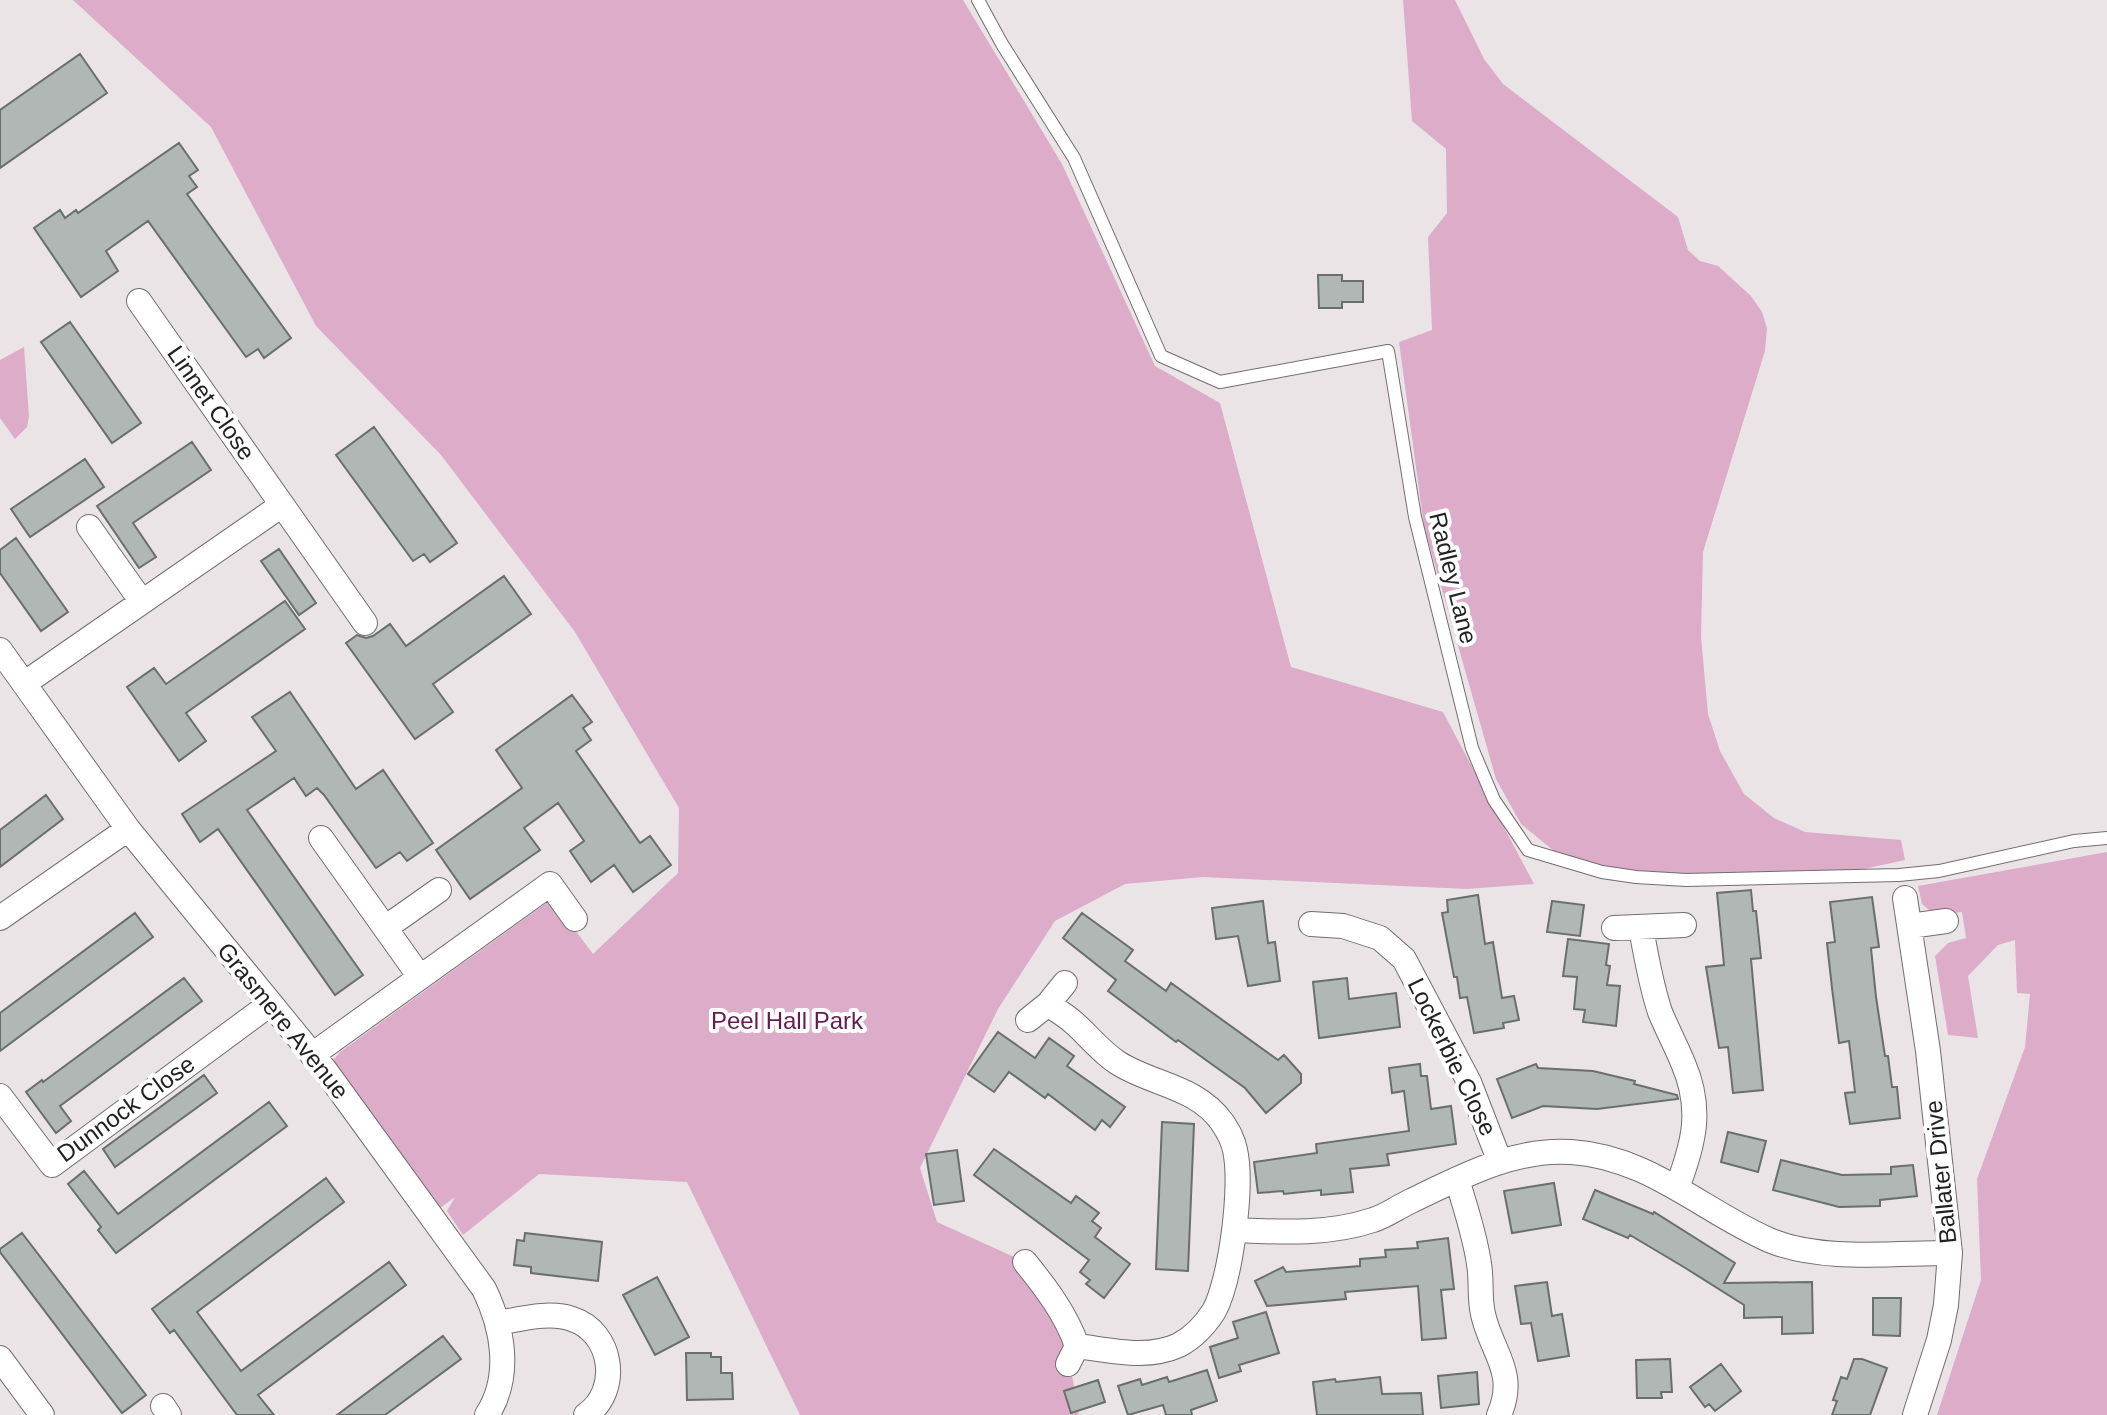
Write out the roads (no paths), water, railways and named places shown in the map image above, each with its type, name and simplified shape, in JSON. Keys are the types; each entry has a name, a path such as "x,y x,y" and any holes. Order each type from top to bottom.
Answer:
{"street":[{"name":"Linnet Close","path":"139,301 365,623"},
{"path":"25,683 282,505"},
{"path":"89,527 142,602"},
{"name":"Grasmere Avenue","path":"0,650 128,829 312,1055 484,1289 502,1339 497,1413"},
{"path":"0,918 128,829"},
{"path":"321,838 420,977"},
{"path":"312,1055 550,884 575,919"},
{"path":"385,928 439,890"},
{"name":"Ballater Drive","path":"1905,898 1936,1112 1950,1253 1946,1305 1939,1340 1915,1415"},
{"path":"1910,926 1946,921"},
{"name":"Lockerbie Close","path":"1311,924 1343,926 1380,938 1404,959 1469,1082 1500,1162"},
{"path":"1614,928 1684,925"},
{"path":"1641,928 1649,975 1661,1013 1685,1066 1696,1120 1694,1137 1677,1188"},
{"path":"1028,1020 1048,1004 1065,983"},
{"name":"Dunnock Close","path":"0,1096 52,1165 270,1004"},
{"path":"1025,1262 1071,1329 1072,1355 1163,1351 1193,1336 1205,1324 1223,1290 1234,1230 1236,1152 1231,1135 1220,1119 1188,1093 1117,1063 1073,1022 1048,1004"},
{"name":"Lockerbie Close","path":"1234,1230 1309,1233 1372,1220 1500,1162 1547,1151 1601,1155 1628,1162 1756,1233 1790,1248 1843,1253 1950,1253"},
{"path":"1457,1179 1479,1261 1483,1315 1503,1362 1506,1383 1499,1415"},
{"path":"498,1323 537,1317 570,1318 583,1323 594,1333 608,1360 608,1373 600,1401 586,1415"},
{"path":"0,1358 42,1415"}],"lane":[{"name":"Radley Lane","path":"978,0 1074,158 1161,356 1220,382 1388,351 1415,517 1472,748 1494,800 1528,850 1602,872 1686,880 1899,875 1939,871 2074,841 2107,838"}],"park label":[{"name":"Peel Hall Park","path":"787,1021"}]}
